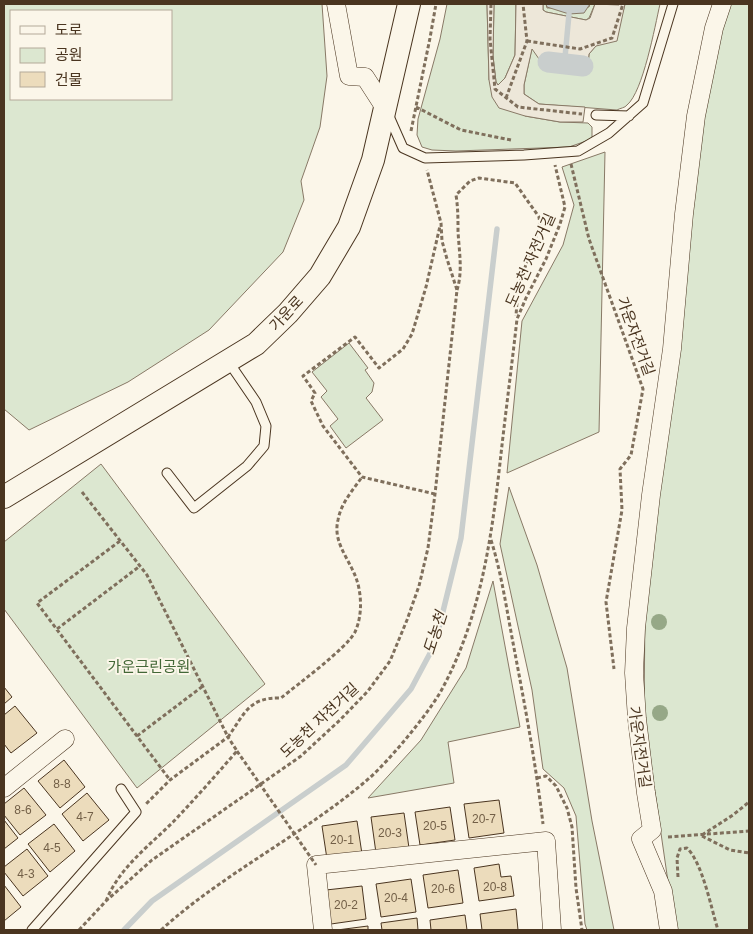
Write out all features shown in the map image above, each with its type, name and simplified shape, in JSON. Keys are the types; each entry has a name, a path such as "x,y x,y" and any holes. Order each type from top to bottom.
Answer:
{"street":[{"path":"336,4 349,76 365,78 385,108"},
{"name":"가운로","path":"4,497 256,344 288,313 320,276 348,227 373,160 409,4"},
{"path":"669,930 663,890 641,839 652,830 637,720 634,673 636,628 651,495 672,349 684,214 696,116 714,28 722,4"},
{"path":"4,788 65,739"},
{"path":"323,930 316,865 546,841 552,930"}],"lane":[{"path":"385,108 402,148 425,158 578,151 609,134 643,103 673,4"},
{"path":"596,115 629,116"},
{"path":"167,473 194,508 247,466 264,446 266,426 256,402 228,361"},
{"path":"32,930 136,812 121,788"}],"path":[{"path":"411,134 436,4"},
{"path":"491,4 490,39 495,89 518,108 596,115"},
{"path":"506,98 527,41 524,4"},
{"path":"527,41 580,49 612,38 623,4"},
{"path":"416,107 460,130 516,141"},
{"name":"가운자전거길","path":"568,152 589,238 643,389 632,454 620,469 622,510 606,602 616,675"},
{"name":"도농천 자전거길","path":"517,319 546,259 565,207 552,153"},
{"name":"도농천 자전거길","path":"425,158 441,223 446,259 458,290"},
{"name":"도농천 자전거길","path":"79,930 106,901 152,860 300,756 340,720 368,691 390,661 419,586 428,548 436,494 460,281 459,214 456,195 470,181 479,178 515,184 540,217 540,225 518,287 517,319 490,540 476,603 455,664 440,692 419,723 393,754 367,780 330,810 206,893 161,930"},
{"path":"436,494 362,477 323,426 311,401 315,393 303,376 355,337 379,368 403,349 412,334 426,287 441,223"},
{"path":"136,812 170,780 228,737 251,704 266,698 281,698 340,648 354,633 359,619 360,601 358,584 355,573 339,544 337,530 340,512 362,477"},
{"path":"82,492 147,574 228,737 316,865"},
{"path":"120,540 37,603 170,780"},
{"path":"490,540 498,562 537,778 546,841"},
{"path":"57,629 140,566"},
{"path":"137,736 202,686"},
{"path":"106,901 111,888 123,871 204,790 237,751"},
{"path":"537,778 546,776 556,786 567,808 572,827 576,888 582,930"},
{"path":"701,835 733,815 749,802"},
{"path":"641,839 749,831"},
{"path":"701,835 730,850 749,854"},
{"path":"679,886 677,858 680,849 687,848 694,854 718,930"}],"green space":[{"path":"4,4 322,4 327,76 320,127 301,181 304,200 283,252 209,330 128,382 29,430 4,409"},
{"path":"447,4 487,4 489,80 525,116 560,122 588,123 592,127 592,139 569,147 456,151 432,150 422,147 417,135 418,119 440,39"},
{"path":"494,4 516,4 515,55 505,78 498,85 493,56"},
{"path":"543,4 546,4 547,8 589,7 590,4 595,4 589,18 586,20 546,12 543,10"},
{"path":"625,4 660,4 643,73 633,98 626,106 617,110 539,104 524,94 524,85 532,48 588,65 589,54 623,12"},
{"path":"728,4 749,4 749,930 675,930 644,716 645,609 691,207 711,65"},
{"path":"605,152 599,432 507,473 522,321 563,245 574,205 562,167"},
{"path":"349,343 368,368 365,370 374,383 372,392 366,398 383,420 346,448 330,426 338,419 321,397 327,391 312,372"},
{"name":"가운근린공원","path":"101,464 265,684 137,788 4,609 4,542"},
{"path":"509,487 537,565 567,668 592,821 614,930 587,930 576,816 564,788 543,769 532,690 500,544"},
{"path":"493,581 520,727 448,742 454,783 368,798 421,740 466,668"}],"shaded area":[{"path":"487,4 494,4 493,56 498,85 505,78 515,55 516,4 543,4 543,10 546,12 586,20 590,18 595,4 625,4 617,41 596,46 589,54 588,65 585,71 544,66 532,49 524,85 524,94 539,104 585,107 583,122 560,122 525,116 499,108 492,97 489,80"},
{"path":"546,4 590,4 584,13 569,14 547,7"}],"building":[{"path":"4,687 12,697 4,704"},
{"path":"15,706 37,733 11,753 4,744 4,715"},
{"path":"64,760 85,787 60,808 38,781"},
{"path":"24,788 46,815 20,835 4,815 4,804"},
{"path":"87,793 109,820 83,841 62,814"},
{"path":"499,800 504,833 469,838 464,804"},
{"path":"450,807 455,840 420,845 415,812"},
{"path":"404,813 409,848 376,853 371,817"},
{"path":"4,820 18,838 4,849"},
{"path":"357,821 362,854 327,859 322,826"},
{"path":"54,824 75,851 50,872 28,844"},
{"path":"27,849 48,876 23,896 4,872 4,867"},
{"path":"499,864 501,877 511,876 514,896 479,901 474,868"},
{"path":"458,870 463,903 428,908 423,875"},
{"path":"411,879 416,912 381,917 376,884"},
{"path":"4,885 21,907 4,921"},
{"path":"362,886 366,919 331,924 326,890"},
{"path":"516,909 518,930 482,930 480,914"},
{"path":"465,915 467,930 431,930 430,920"},
{"path":"417,918 418,930 382,930 381,923"},
{"path":"368,926 368,930 337,930"}],"waterway":[{"name":"도농천","path":"564,68 569,14"},
{"name":"도농천","path":"548,62 583,66"},
{"name":"도농천","path":"124,930 152,901 346,765 411,689 435,644 461,538 497,229"}]}
